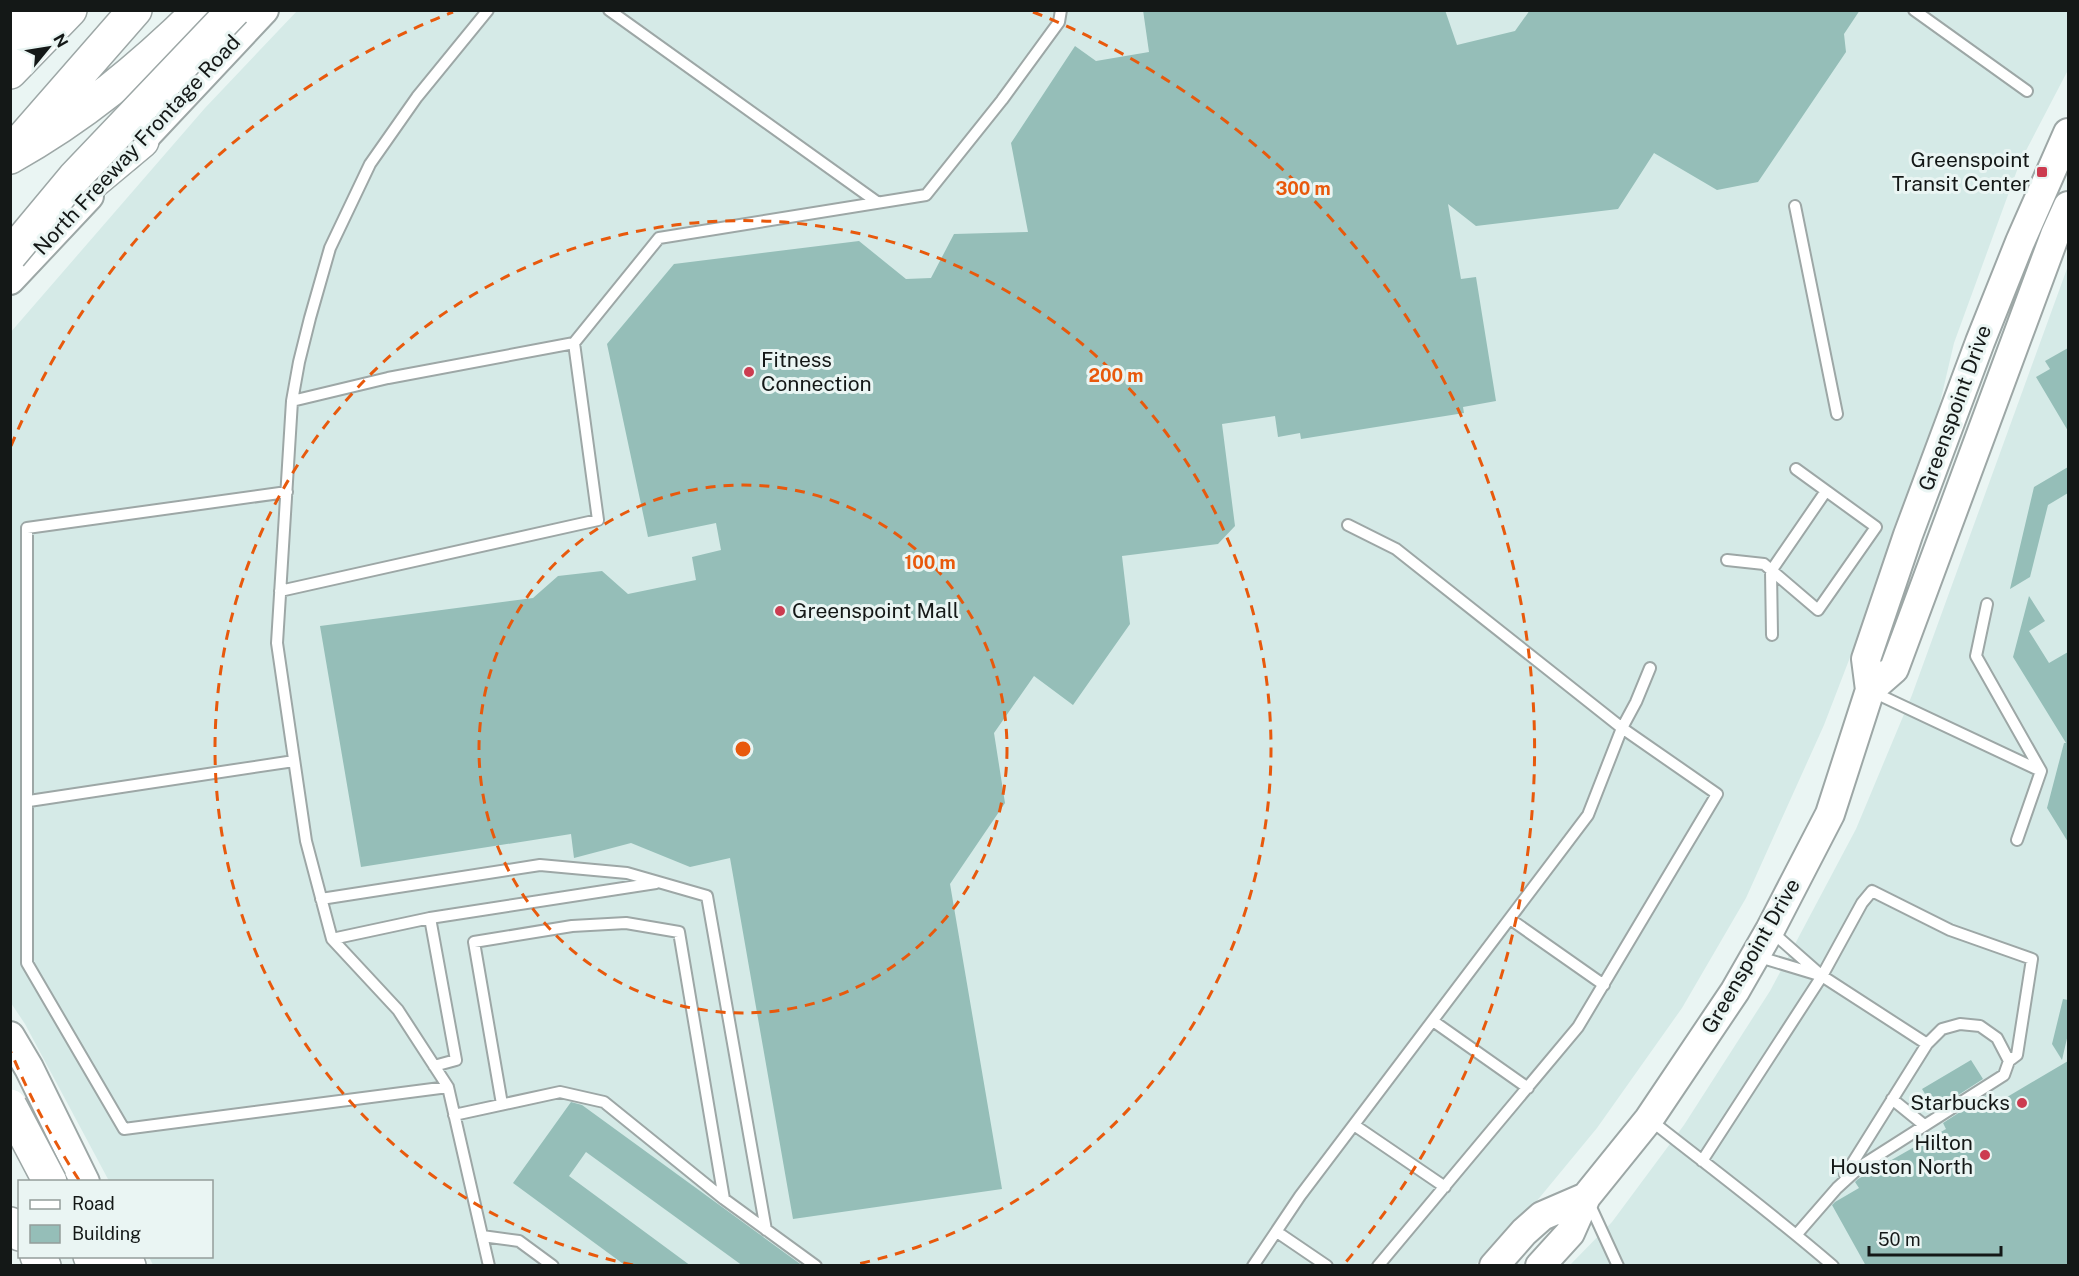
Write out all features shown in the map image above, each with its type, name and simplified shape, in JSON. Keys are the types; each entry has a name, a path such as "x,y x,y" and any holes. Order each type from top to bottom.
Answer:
{"highway":[{"path":"10,34 34,10"},
{"path":"10,72 70,10"},
{"path":"10,154 135,10"},
{"path":"10,154 67,123 111,91 135,72 200,10"},
{"path":"10,255 74,178 234,10"},
{"path":"10,250 142,141"},
{"path":"10,1106 49,1180"},
{"path":"10,1120 59,1180"}],"street":[{"name":"North Freeway Frontage Road","path":"10,280 264,10"},
{"name":"Greenspoint Drive","path":"1540,1266 1570,1233 1586,1197 1649,1119 1735,991 1770,930 1830,814 1870,690 1866,659 1908,535 1980,342 2020,242 2068,133"},
{"name":"Greenspoint Drive","path":"1870,690 1894,669 2055,235 2068,206"},
{"path":"10,1036 29,1068 85,1180"},
{"name":"Greenspoint Drive","path":"1494,1266 1524,1232 1542,1216 1586,1197"}],"lane":[{"path":"488,10 417,97 370,164 330,248 307,329 292,401 277,643 306,841 332,939 398,1010 448,1087 489,1266"},
{"path":"609,10 878,202"},
{"path":"292,401 388,378 574,343 659,238 926,195 1008,91 1059,21 1061,10"},
{"path":"1914,10 2028,91"},
{"path":"1795,206 1837,414"},
{"path":"280,591 598,520 574,343"},
{"path":"1728,561 1764,564 1818,610 1876,526 1796,469"},
{"path":"1772,634 1771,571 1826,490"},
{"path":"287,492 27,528 29,801 27,963 124,1129 448,1087"},
{"path":"1348,525 1396,549 1622,728 1717,794 1578,1027 1378,1266"},
{"path":"1987,604 1976,656 2041,771 2017,840"},
{"path":"1253,1266 1300,1196 1588,815 1622,728 1650,668"},
{"path":"1870,690 2041,771"},
{"path":"29,801 294,761"},
{"path":"321,899 540,865 627,873 707,896 766,1230"},
{"path":"332,939 430,918 659,882"},
{"path":"1702,1161 1822,976 1862,903 1872,891 1950,930 2032,959 2017,1055 2009,1061 2004,1075 1861,1166 1837,1188 1797,1234"},
{"path":"430,918 456,1060 434,1066"},
{"path":"1510,919 1604,985"},
{"path":"502,1104 474,942 572,926 626,923 679,932 724,1199"},
{"path":"1770,930 1822,976 1927,1044"},
{"path":"1755,956 1822,976"},
{"path":"1432,1021 1528,1088"},
{"path":"1837,1188 1927,1044 1942,1029 1960,1024 1980,1026 1997,1038 2009,1061"},
{"path":"454,1115 560,1092 604,1102 724,1199 816,1266"},
{"path":"1892,1099 1924,1125"},
{"path":"1649,1119 1797,1234 1833,1266"},
{"path":"1354,1125 1445,1187"},
{"path":"1586,1197 1618,1266"},
{"path":"1277,1232 1327,1266"},
{"path":"482,1236 519,1241 553,1266"}],"shaded area":[{"path":"297,11 2068,11 2068,70 2020,162 1954,343 1939,407 1854,647 1824,725 1746,898 1682,1008 1597,1128 1512,1231 1475,1265 153,1265 150,1258 213,1258 213,1180 108,1180 25,1024 11,1003 10,333 205,108"},
{"path":"2068,266 2068,1265 1569,1266 1612,1222 1684,1125 1770,991 1856,829 1912,695"}],"building":[{"name":"Greenspoint Mall","path":"1143,10 1445,10 1457,45 1515,31 1530,10 1860,10 1844,34 1846,52 1758,182 1717,190 1654,153 1618,209 1476,226 1448,204 1461,279 1476,277 1496,401 1463,407 1464,413 1301,439 1300,433 1278,437 1275,416 1222,424 1235,526 1218,544 1122,556 1130,624 1073,705 1034,676 994,733 1005,803 950,884 1002,1189 793,1219 730,858 690,867 631,843 574,858 571,834 361,867 320,626 533,598 558,576 602,571 628,594 696,580 692,557 721,550 716,523 648,537 607,344 674,264 859,241 906,279 931,278 954,234 1028,232 1011,143 1075,46 1096,61 1149,52"},
{"path":"2068,348 2068,431 2036,377 2050,369 2045,361"},
{"path":"2068,467 2068,493 2048,505 2030,577 2010,589 2034,487"},
{"path":"2029,596 2045,621 2029,631 2049,663 2068,652 2068,842 2047,808 2064,743 2066,743 2013,657"},
{"path":"2063,999 2068,1000 2068,1034 2062,1060 2052,1044"},
{"path":"1971,1060 1983,1079 1935,1110 1922,1089"},
{"name":"Hilton Houston North","path":"2068,1061 2068,1266 1866,1266 1832,1205 1859,1188 1855,1182 1858,1179 1946,1129 1943,1123 1991,1092 1997,1103"},
{"path":"571,1102 582,1105 803,1266 743,1266 586,1152 569,1176 691,1266 626,1266 513,1183"}],"place":[{"name":"Greenspoint Transit Center","path":"2042,172"},
{"name":"Fitness Connection","path":"749,372"},
{"name":"Greenspoint Mall","path":"780,611"},
{"name":"Starbucks","path":"2022,1103"},
{"name":"Hilton Houston North","path":"1985,1155"}]}
